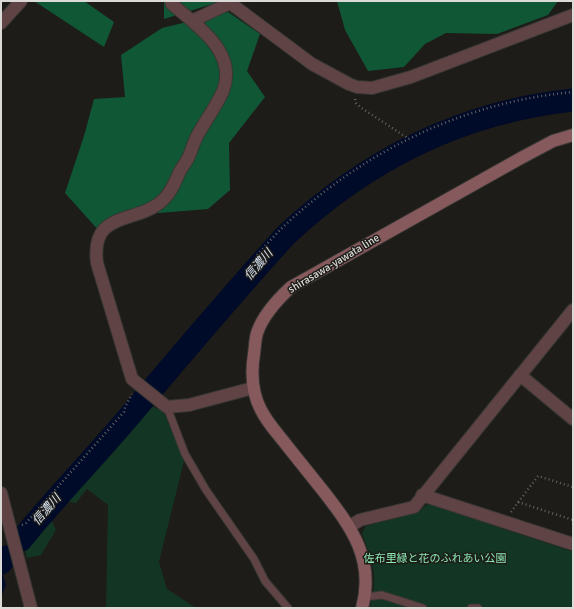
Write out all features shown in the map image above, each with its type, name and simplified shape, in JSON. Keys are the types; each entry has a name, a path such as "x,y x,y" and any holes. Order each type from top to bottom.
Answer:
{"main road":[{"name":"shirasawa-yawata line","path":"363,602 366,577 357,539 350,526 272,428 261,410 254,388 252,375 252,362 257,333 276,300 291,287 521,158 553,141 573,135"}],"street":[{"path":"1,23 21,1"},
{"path":"171,1 172,4 214,41 223,58 226,75 223,90 197,136 189,157 180,171 174,187 163,200 149,209 112,222 99,236 95,250 97,263 132,379 155,398 167,407 189,405 254,388"},
{"path":"192,21 230,3 312,64 337,79 357,87 372,88 411,77 573,15"},
{"path":"350,526 360,520 414,507 422,495 573,310"},
{"path":"520,375 573,419"},
{"path":"1,493 31,608"},
{"path":"422,495 573,544"}],"lane":[{"path":"167,407 185,454 206,490 254,559 265,581 288,608"},
{"path":"363,602 382,595 423,608"},
{"path":"471,608 478,608"}],"path":[{"path":"357,87 355,98 356,103 407,139"},
{"path":"257,255 283,226 319,195 379,154 407,139 439,124 502,104 542,95 573,92"},
{"path":"10,528 26,524 124,412 125,407 140,386"},
{"path":"504,522 538,476 573,487"},
{"path":"518,502 573,520"}],"green space":[{"path":"34,1 84,1 114,22 104,47"},
{"path":"164,1 222,1 164,19"},
{"path":"337,1 558,1 548,15 497,34 446,33 425,44 404,67 368,71 345,30"},
{"path":"228,12 260,34 247,71 265,97 229,143 230,190 208,209 110,217 100,232 65,193 84,136 94,99 125,97 121,55 162,28"},
{"path":"145,403 164,412 184,461 159,562 167,589 196,608 106,608 108,505 87,489 76,503 58,500 48,513 56,530 41,555 27,558 20,533 83,463"},
{"name":"佐布里緑と花のふれあい公園","path":"428,504 573,552 573,608 370,608 374,586 374,573 362,533 366,526 417,513"}],"water":[{"path":"1,569 6,585 1,597"}],"waterway":[{"name":"信濃川","path":"21,540 285,236 316,209 349,184 383,162 454,128 492,115 532,106 573,100"},
{"name":"信濃川","path":"1,563 6,557"}]}
